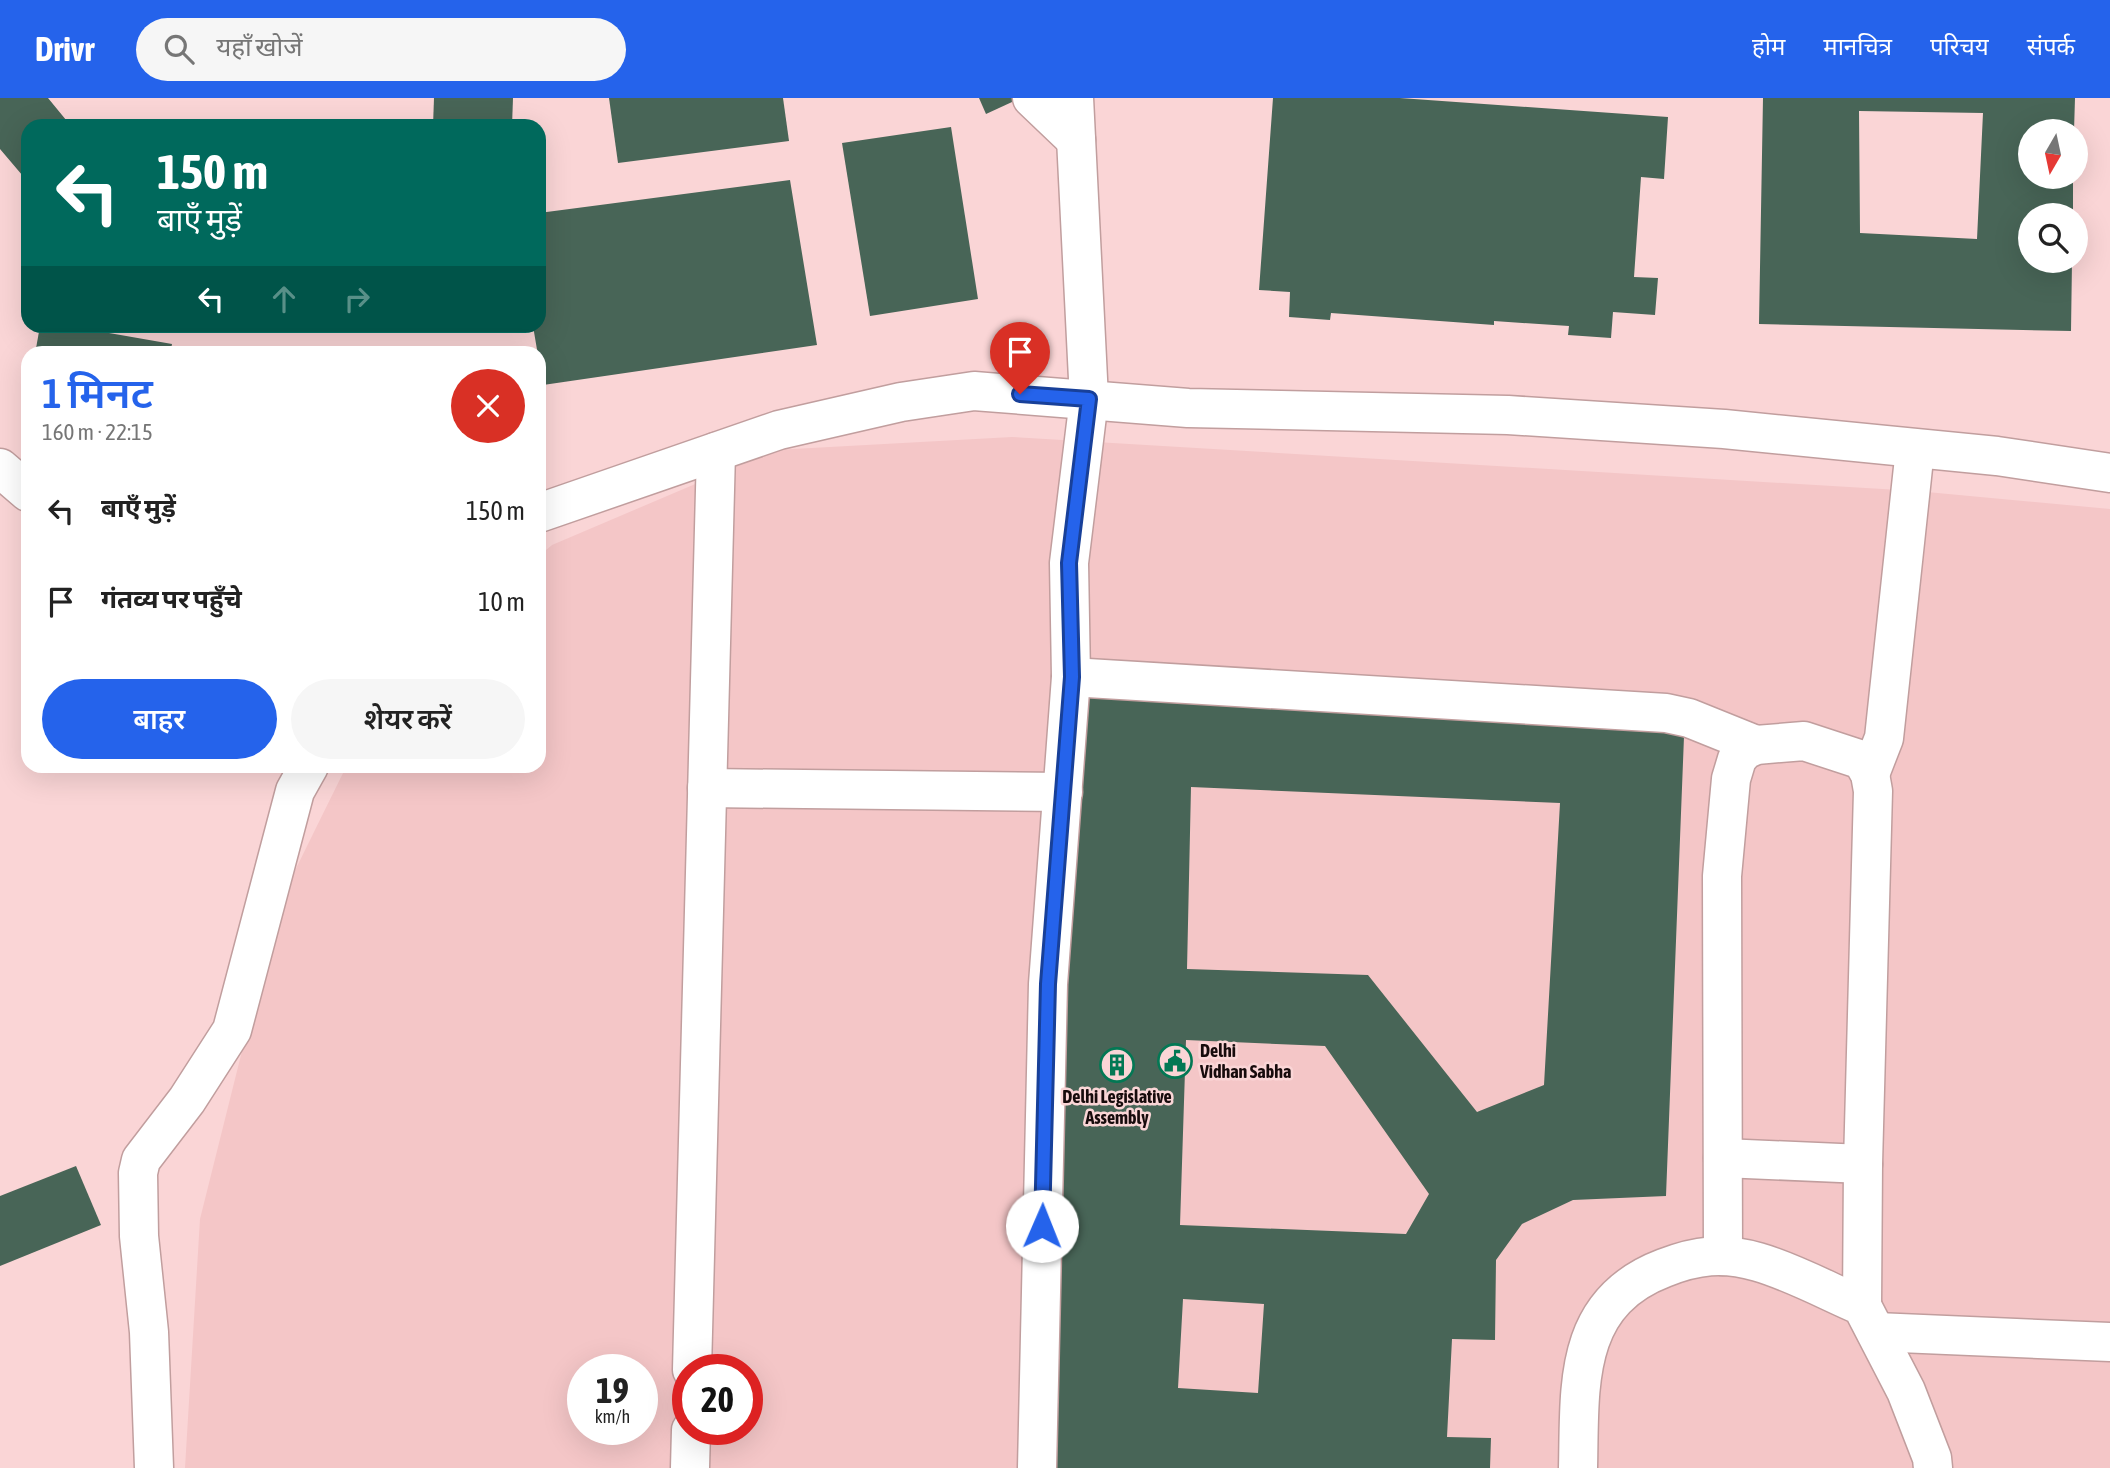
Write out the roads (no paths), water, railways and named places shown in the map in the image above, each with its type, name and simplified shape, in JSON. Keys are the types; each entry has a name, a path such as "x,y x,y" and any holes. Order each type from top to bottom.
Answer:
{"lane":[{"path":"1032,98 1076,140"},
{"path":"1037,1468 1048,984 1072,677 1069,563 1089,399 1074,98"},
{"path":"546,511 779,429 901,402 974,391 1200,408 1508,415 1724,429 1997,456 2110,473"},
{"path":"1870,774 1884,738 1915,449"},
{"path":"692,1354 716,452"},
{"path":"0,468 21,486"},
{"path":"1072,677 1666,713 1689,718 1756,745"},
{"path":"1723,1256 1722,876 1731,779 1737,759 1745,750 1756,745 1804,741 1862,760 1870,774 1873,791 1863,1164 1869,1319 1906,1391 1932,1458 1933,1468"},
{"path":"154,1468 149,1332 139,1236 138,1174 141,1160 187,1100 232,1030 295,791 305,773"},
{"path":"707,788 1063,792"},
{"path":"1723,1158 1863,1164"},
{"path":"1578,1468 1581,1374 1598,1320 1618,1296 1644,1275 1690,1258 1723,1256 1759,1262 1869,1319 2110,1342"},
{"path":"690,1468 691,1445"}],"place":[{"name":"Delhi Vidhan Sabha","path":"1175,1061"},
{"name":"Delhi Legislative Assembly","path":"1117,1065"}]}
